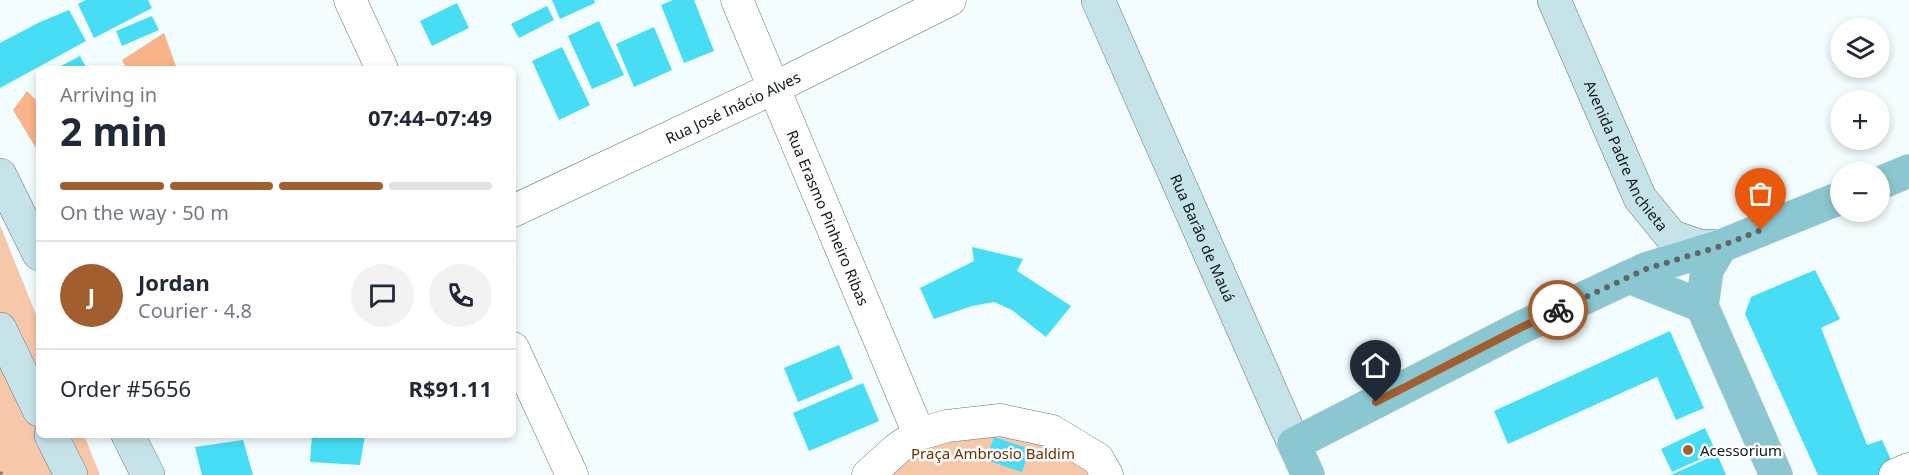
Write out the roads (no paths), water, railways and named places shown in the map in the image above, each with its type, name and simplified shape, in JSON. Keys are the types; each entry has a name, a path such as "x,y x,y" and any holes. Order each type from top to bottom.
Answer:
{"main road":[{"name":"Rua Barão de Mauá","path":"1098,0 1308,475"},
{"name":"Avenida Padre Anchieta","path":"1554,0 1640,198 1671,236 1699,246 1721,246"},
{"path":"1890,179 1909,171"},
{"path":"0,175 36,248"},
{"path":"1294,444 1520,328 1646,269 1721,246 1830,202"},
{"path":"1721,246 1707,270 1702,306 1776,475"},
{"path":"1629,277 1702,306"},
{"path":"0,329 36,404"},
{"path":"52,438 71,475"},
{"path":"130,438 148,475"}],"street":[{"path":"350,0 381,66"},
{"name":"Rua Erasmo Pinheiro Ribas","path":"736,0 919,434"},
{"name":"Rua José Inácio Alves","path":"516,210 774,88 950,0"},
{"path":"516,354 572,475"},
{"path":"868,475 898,448 919,434 947,426 1000,420 1052,431 1098,459 1107,475"},
{"path":"1895,475 1909,469"}],"place":[{"name":"Acessorium","path":"1688,450"}],"park label":[{"name":"Praça Ambrosio Baldim","path":"993,453"}]}
